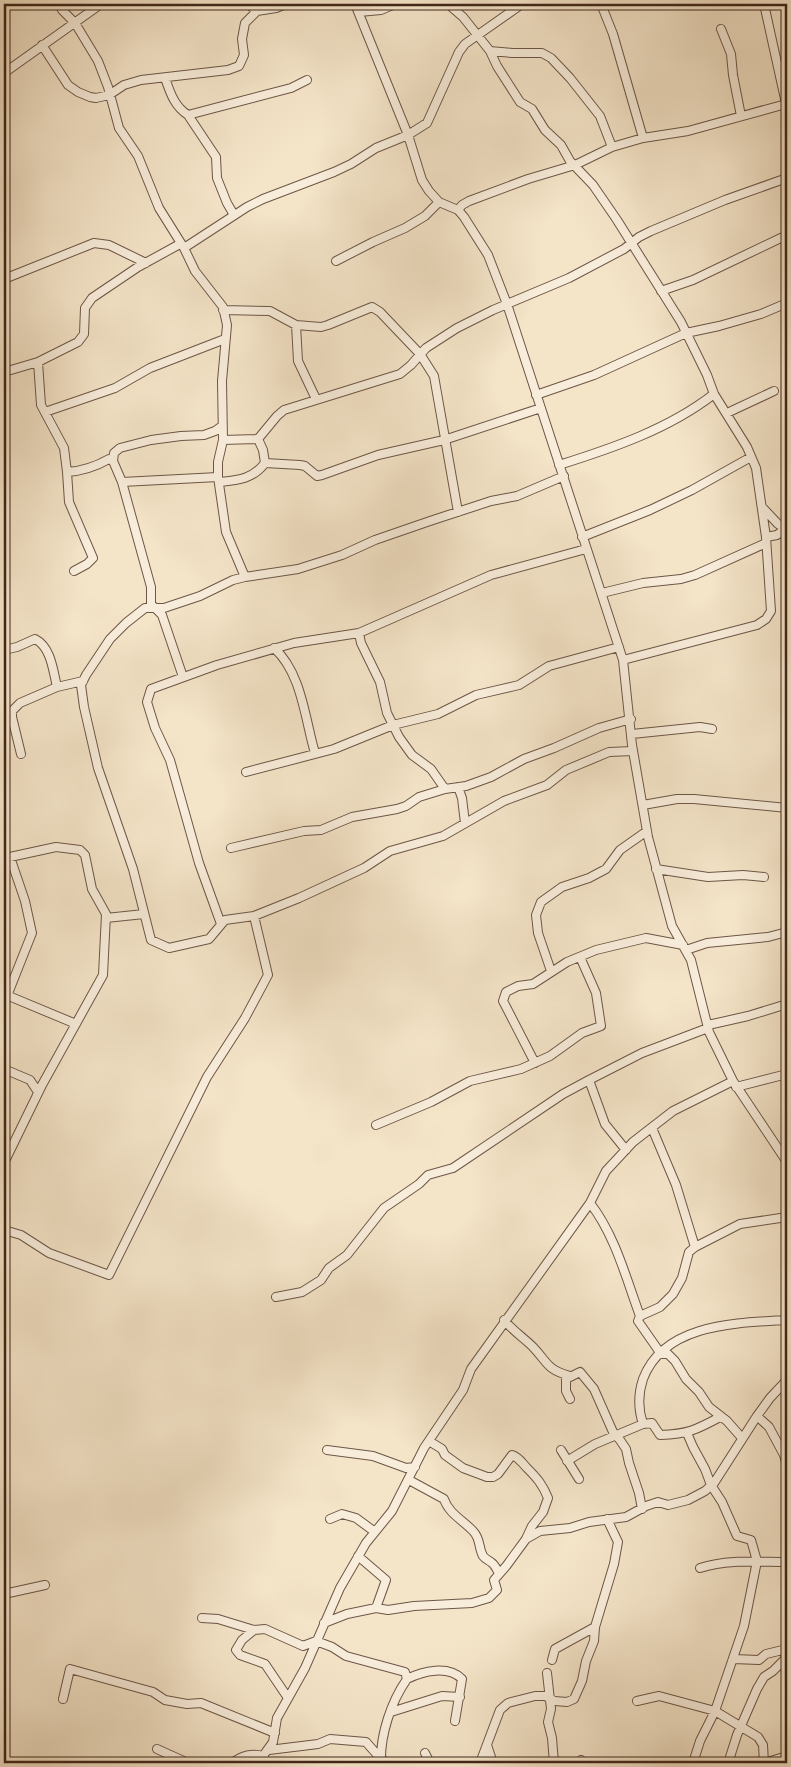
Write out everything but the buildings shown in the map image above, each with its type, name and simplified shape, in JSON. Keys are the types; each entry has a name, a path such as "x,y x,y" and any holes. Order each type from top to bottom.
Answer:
{"street":[{"path":"60,4 62,10 74,23 98,61 108,87 119,128 138,156 160,208 195,271 223,310 227,325 222,381 223,440 218,462 219,479 226,532 245,577"},
{"path":"4,73 102,4"},
{"path":"248,4 257,11"},
{"path":"42,45 68,84 78,92 96,98 109,95 124,85 141,80 228,70 239,66 244,55 242,39 245,23 257,11 276,8 286,4"},
{"path":"356,4 408,135 422,180 429,191 440,202 458,210 464,217 488,255 507,304 623,660 631,719 633,751 647,831 672,926 691,960 708,1026 734,1084 787,1161"},
{"path":"359,12 375,11 394,4"},
{"path":"448,4 479,35 490,50 497,66 520,102 532,109 545,130 561,145 570,161 593,185 686,333 707,375 714,394 748,447 756,468 766,540 771,611 766,619 757,625 623,660"},
{"path":"4,372 38,362 78,342 84,334 85,308 92,298 146,263 182,246 263,199 352,164 376,148 408,135 426,123 465,44 522,4"},
{"path":"601,4 613,34 643,138"},
{"path":"458,210 462,204 574,165 612,147 643,138 688,131 787,104 764,4"},
{"path":"721,28 731,54 741,116"},
{"path":"490,50 512,53 542,53 551,58 570,78 600,116 612,147"},
{"path":"165,78 172,98 188,114 216,157 217,178 226,203 234,215"},
{"path":"188,114 291,88 307,80"},
{"path":"223,440 258,439 280,412 316,399 400,374 434,342 457,328 507,304 569,278 631,245 639,237 651,231 725,200 787,178"},
{"path":"336,261 405,228 425,216 440,202"},
{"path":"661,292 693,280 787,235"},
{"path":"4,279 94,243 109,245 146,263"},
{"path":"536,394 594,375 686,333 761,314 787,303"},
{"path":"223,310 270,311 296,325 321,327 372,307 380,312 420,354 434,376 458,512"},
{"path":"296,325 298,360 316,399"},
{"path":"45,412 115,388 150,368 225,339"},
{"path":"38,362 41,405 64,448 69,502 93,558 74,571"},
{"path":"727,413 774,391"},
{"path":"559,465 601,452 680,417 714,394"},
{"path":"265,463 305,466 317,476 378,455 444,440 541,408"},
{"path":"183,677 162,615 151,604 151,587 122,482 112,461 114,453 120,448 151,440 204,435 222,426"},
{"path":"122,482 251,477 265,463 263,450 258,439"},
{"path":"582,537 667,502 751,457"},
{"path":"67,472 98,466 109,459 112,461"},
{"path":"564,476 517,496 491,501 458,512 376,540 342,555 298,568 233,580 200,596 156,609 145,608 110,639 81,686 98,768 133,868 151,940 169,948 209,939 225,920 254,916 364,868 390,851 442,836 504,801 547,785 566,770 608,752 633,751"},
{"path":"602,593 643,583 680,579 695,575 787,530 778,524 762,507"},
{"path":"221,924 199,863 170,760 155,728 147,702 151,689 274,648 358,633 491,575 586,549"},
{"path":"358,633 380,682 387,713 399,737 412,755 431,769 445,789"},
{"path":"4,650 17,647 35,639 41,642 51,660 57,687"},
{"path":"246,772 334,749 393,724 438,714 476,695 519,685 549,666 619,647"},
{"path":"274,648 283,656 290,667 302,702 315,754"},
{"path":"22,754 12,710 20,703 57,687 83,681"},
{"path":"231,848 304,831 321,830 352,817 406,806 419,796 491,777 524,759 599,728 631,719"},
{"path":"632,734 700,727 712,729"},
{"path":"458,787 462,798 465,823"},
{"path":"643,805 677,799 694,799 787,808"},
{"path":"551,971 538,933 536,915 541,902 562,887 589,878 606,869 620,850 647,831"},
{"path":"5,1158 38,1092 76,1024 103,975 106,918 106,914 92,889 85,854 80,850 56,847 10,857 25,902 32,932 6,995 76,1024"},
{"path":"656,868 708,877 743,875 764,877"},
{"path":"106,918 144,914"},
{"path":"4,1230 21,1236 49,1253 109,1275 207,1077 268,975 254,916"},
{"path":"536,1062 503,1001 506,992 518,986 533,984 551,971 596,950 646,938 684,948 707,943 768,937 787,932"},
{"path":"376,1125 431,1102 470,1081 509,1073 550,1056 582,1032 601,1026 596,993 580,957"},
{"path":"276,1297 302,1292 321,1280 329,1268 347,1255 384,1208 419,1184 428,1174 453,1168 564,1094 642,1053 708,1026 787,1004"},
{"path":"4,1069 30,1080 38,1092"},
{"path":"258,1763 273,1742 277,1718 305,1668 340,1588 358,1556 392,1511 429,1441 455,1405 471,1368 590,1203 606,1171 633,1142 681,1107 734,1084 787,1074"},
{"path":"589,1080 604,1124 626,1150"},
{"path":"652,1128 676,1184 695,1247"},
{"path":"590,1203 602,1220 640,1316 638,1321 661,1354"},
{"path":"640,1316 660,1307 673,1294 682,1278 689,1252 695,1247 740,1224 787,1217"},
{"path":"504,1320 518,1336 533,1347 547,1366 556,1372 570,1376"},
{"path":"643,1424 639,1414 638,1392 651,1364 672,1342 685,1335 732,1324 787,1320"},
{"path":"661,1354 668,1354 675,1361 686,1379 699,1392 709,1407 727,1421 742,1438"},
{"path":"570,1399 566,1391 566,1379 580,1372 587,1378 594,1389 613,1432 626,1449 628,1463 639,1493 642,1509"},
{"path":"526,1539 540,1531 570,1528 607,1519 626,1517 658,1502 668,1505 688,1500 705,1491 711,1486 770,1398 787,1380"},
{"path":"567,1461 595,1444 643,1424 652,1423 660,1436 683,1434 720,1416"},
{"path":"757,1416 769,1427 784,1455 787,1465"},
{"path":"687,1433 711,1486 722,1502 737,1536 751,1540 757,1561 744,1626 715,1711 700,1741 693,1763"},
{"path":"324,1623 347,1614 376,1608 388,1610 414,1606 472,1603 489,1598 496,1590 494,1580 498,1573 507,1565 516,1550 526,1539 542,1512 548,1498 538,1478 526,1467 519,1457 512,1455 498,1474 493,1477 486,1477 463,1468 445,1455 442,1449 429,1441"},
{"path":"327,1450 373,1456 406,1468 415,1467"},
{"path":"561,1450 579,1479"},
{"path":"409,1480 444,1499 447,1508 480,1539 482,1554 486,1560 492,1562 498,1573"},
{"path":"330,1519 342,1514 356,1518 375,1532"},
{"path":"480,1763 500,1710 508,1703 535,1696 545,1696 555,1701 567,1702 574,1699 582,1681 586,1661 594,1641 595,1627 614,1564 618,1542 607,1519"},
{"path":"358,1556 386,1580 376,1608"},
{"path":"700,1568 723,1562 787,1562"},
{"path":"4,1594 45,1585"},
{"path":"202,1618 218,1619 254,1630 265,1628 303,1646 316,1641 332,1647 346,1656 405,1672 407,1679"},
{"path":"552,1660 555,1649 595,1627"},
{"path":"254,1630 242,1640 236,1650 240,1655 265,1664 288,1698"},
{"path":"733,1659 759,1660 766,1654 787,1649"},
{"path":"730,1757 741,1727 764,1677 787,1657"},
{"path":"63,1699 70,1669 153,1692 165,1700 187,1704 201,1703 275,1734"},
{"path":"383,1762 386,1726 399,1690 407,1679 419,1673 446,1671 456,1673 462,1679 455,1722"},
{"path":"547,1674 551,1710 548,1722 552,1738 554,1763"},
{"path":"391,1712 442,1696 460,1697"},
{"path":"637,1701 659,1696 715,1711 758,1737 763,1744 764,1763 787,1756"},
{"path":"232,1763 243,1756 318,1744 330,1739 366,1742 383,1762"},
{"path":"487,1745 493,1763"},
{"path":"157,1749 188,1763"},
{"path":"426,1753 430,1763"}]}
